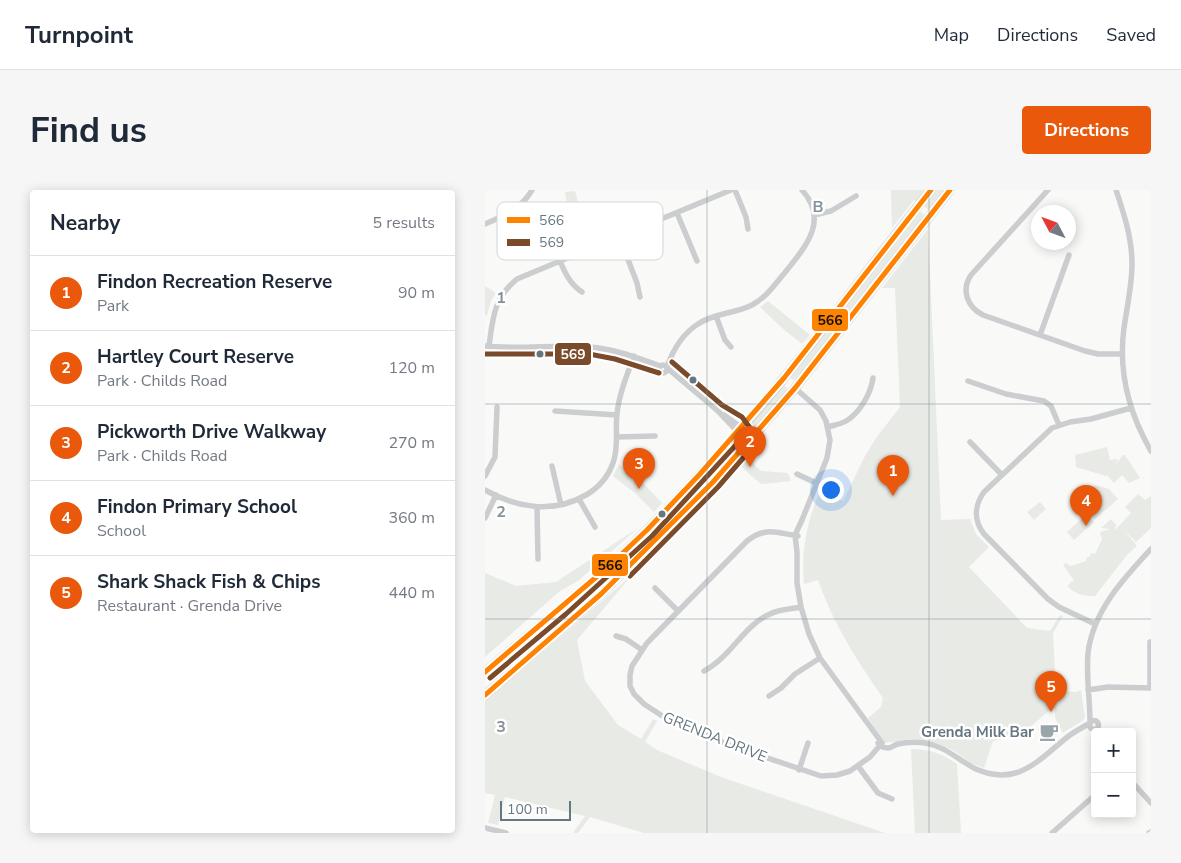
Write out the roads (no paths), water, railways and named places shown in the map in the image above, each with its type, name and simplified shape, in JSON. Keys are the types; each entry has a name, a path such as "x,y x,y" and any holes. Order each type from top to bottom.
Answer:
{"main road":[{"path":"485,672 647,530 740,430 783,379 931,190"},
{"path":"485,695 601,594 713,482 795,388 950,190"},
{"path":"919,206 930,215"},
{"path":"783,379 795,388"},
{"path":"740,430 750,440"},
{"path":"609,564 615,570 620,570 671,525"}],"street":[{"path":"522,202 532,190"},
{"path":"663,219 733,190 746,217 748,229"},
{"path":"664,368 680,340 691,329 704,320 746,308 768,293 809,241 813,229 814,215 810,201 801,190"},
{"path":"1048,190 974,271 966,287 968,301 979,313 1092,353 1122,354"},
{"path":"1116,190 1130,233 1132,264 1122,354 1123,375 1130,407 1151,451"},
{"path":"814,215 831,211 856,196"},
{"path":"677,213 697,261"},
{"path":"485,224 497,219"},
{"path":"1040,335 1069,255"},
{"path":"628,260 641,297"},
{"path":"582,292 572,283 560,261 522,276 506,289 494,311 487,346 505,348 590,347 634,356 664,368 740,430"},
{"path":"715,316 725,340 731,347"},
{"path":"485,490 517,504 537,507 561,505 579,499 597,486 611,469 616,452 617,414 620,398 634,356"},
{"path":"828,427 852,417 870,393 873,378"},
{"path":"968,381 1006,394 1044,401 1051,406 1059,425"},
{"path":"795,388 816,405 828,427 829,440 829,452 796,536 797,583 801,607 809,634 820,658 875,733 881,745 917,742 933,745 946,750 981,771 1009,774 1023,771 1033,766 1068,737 1081,729 1094,726 1090,711 1088,688 1088,653 1096,622 1109,598 1151,549"},
{"path":"1096,622 1059,607 1048,599 981,530 977,522 976,512 979,500 984,492 1042,436 1059,425 1091,419 1130,407"},
{"path":"485,476 495,457 497,408"},
{"path":"555,411 617,414"},
{"path":"617,437 655,436"},
{"path":"970,442 1002,475"},
{"path":"552,466 561,505"},
{"path":"797,474 816,483"},
{"path":"485,518 496,495"},
{"path":"579,499 595,527"},
{"path":"537,507 538,559"},
{"name":"GRENDA DRIVE","path":"796,536 773,531 761,532 751,538 653,636 642,650 633,666 629,680 634,694 649,708 670,721 732,746 815,775 831,776 843,774 877,753 881,745"},
{"path":"655,588 678,611"},
{"path":"704,671 716,664 760,619 775,612 801,607"},
{"path":"616,636 626,639 642,650"},
{"path":"1088,688 1151,688 1150,642"},
{"path":"769,696 781,688 795,674 820,658"},
{"path":"799,770 808,743"},
{"path":"858,766 877,793 892,799"},
{"path":"1136,786 1151,803"},
{"path":"1052,833 1091,799"},
{"path":"485,828 506,833"}],"place":[{"name":"Hartley Court Reserve","path":"750,467"},
{"name":"Pickworth Drive Walkway","path":"639,489"},
{"name":"Findon Recreation Reserve","path":"893,496"},
{"name":"Findon Primary School","path":"1086,526"},
{"name":"Shark Shack Fish & Chips","path":"1051,712"},
{"name":"Grenda Milk Bar","path":"1049,732"}]}
